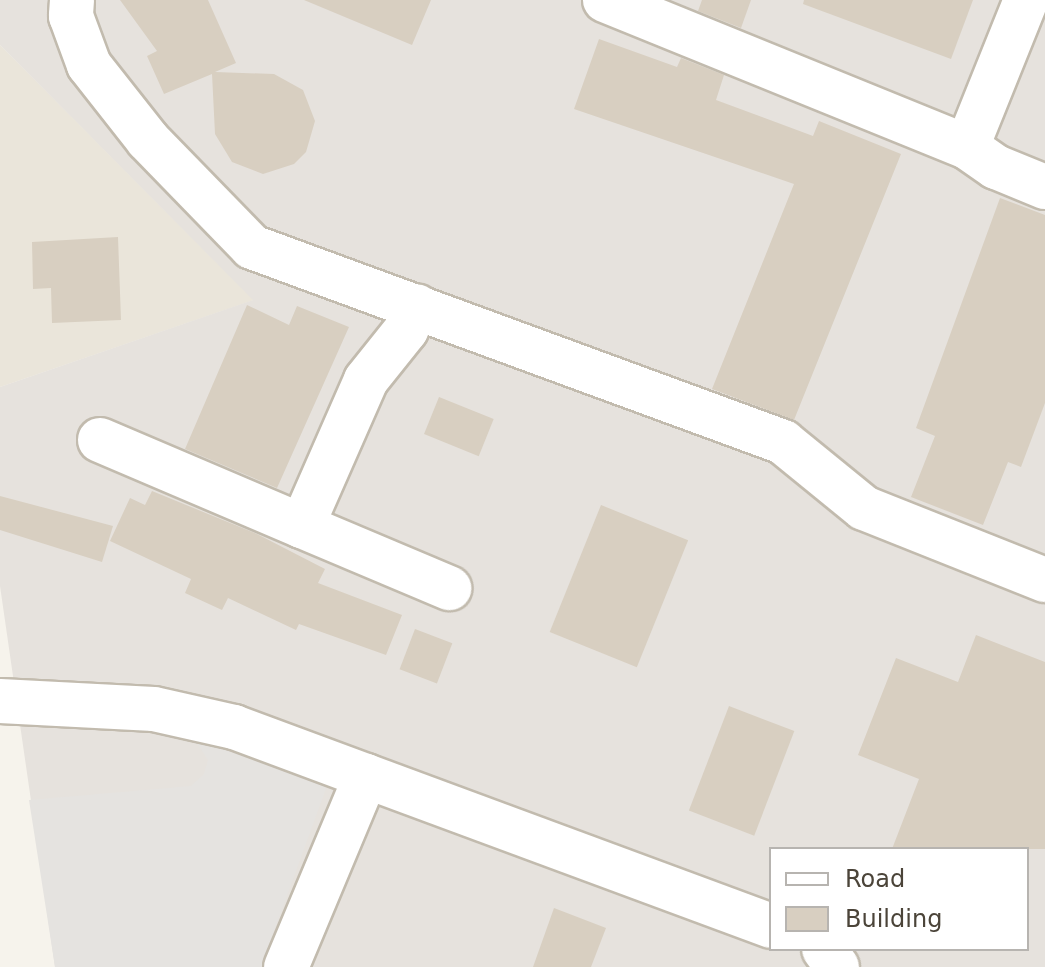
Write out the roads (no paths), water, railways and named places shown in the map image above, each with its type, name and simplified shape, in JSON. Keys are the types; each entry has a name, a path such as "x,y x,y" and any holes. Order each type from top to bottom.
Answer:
{"lane":[{"path":"72,0 71,16 89,65 175,171 252,247 783,442 864,508 1045,580"},
{"path":"605,0 967,147 996,167 1045,187"},
{"path":"967,147 1026,0"},
{"path":"302,526 366,380 406,330 417,306"},
{"path":"100,440 449,588"},
{"path":"0,701 154,709 234,727 769,925"},
{"path":"286,967 366,776"}]}
